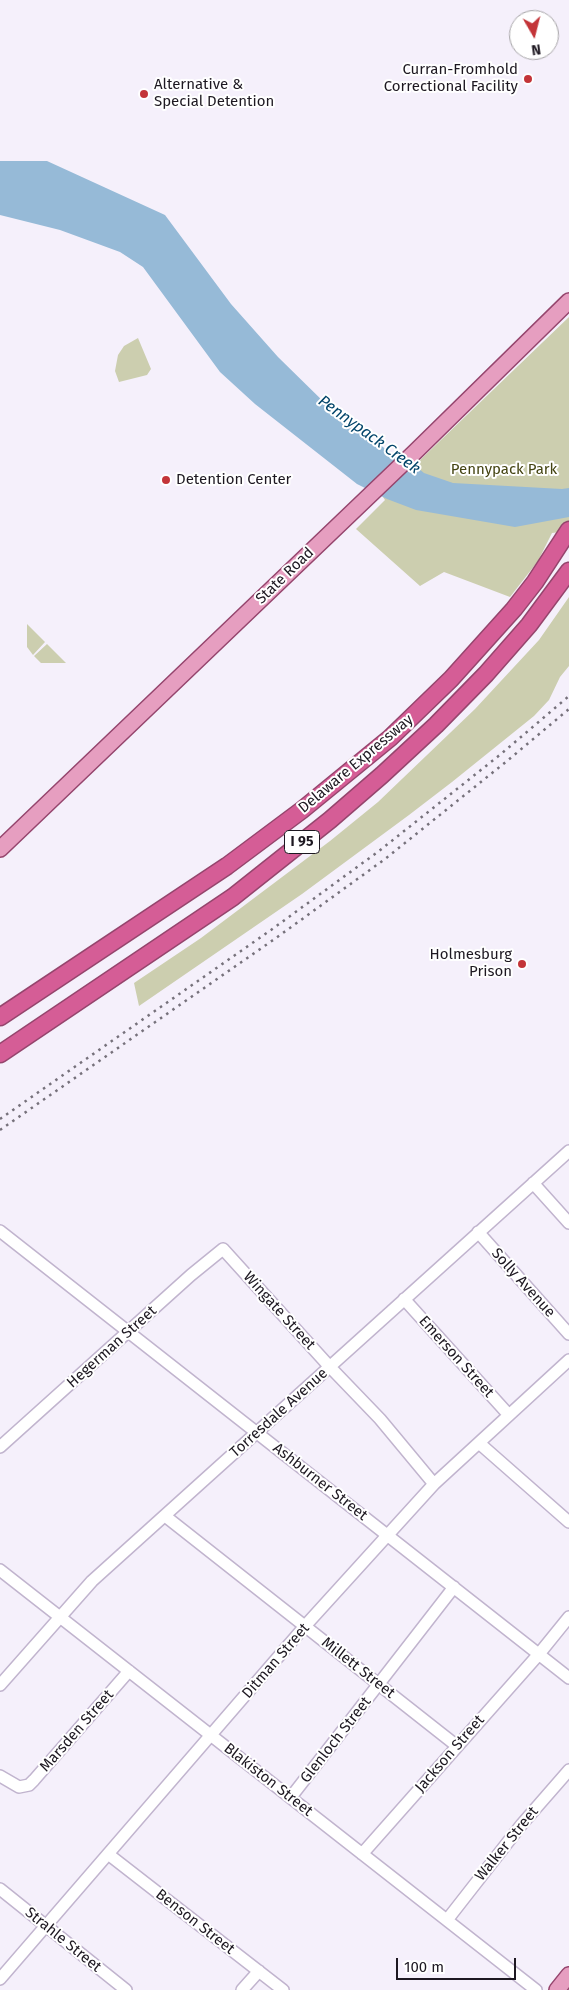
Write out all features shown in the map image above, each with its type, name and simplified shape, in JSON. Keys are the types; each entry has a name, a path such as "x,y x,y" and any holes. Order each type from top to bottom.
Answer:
{"highway":[{"name":"Delaware Expressway","path":"0,1017 227,866 351,771 432,699 487,640 535,582 569,530"},
{"name":"Delaware Expressway","path":"0,1054 233,897 330,820 389,769 507,652 566,576"}],"main road":[{"name":"State Road","path":"0,849 415,452 569,301"},
{"path":"557,1990 569,1975"}],"street":[{"name":"Torresdale Avenue","path":"0,1685 92,1581 569,1151"},
{"path":"533,1183 569,1223"},
{"name":"Ashburner Street","path":"0,1231 569,1678"},
{"name":"Solly Avenue","path":"478,1232 569,1334"},
{"name":"Hegerman Street","path":"0,1447 191,1275 224,1249"},
{"name":"Wingate Street","path":"224,1249 329,1366 380,1419 434,1484"},
{"name":"Emerson Street","path":"404,1299 508,1414"},
{"name":"Ditman Street","path":"0,1979 306,1626 434,1484 569,1360"},
{"path":"479,1443 569,1522"},
{"name":"Millett Street","path":"165,1516 457,1746"},
{"name":"Blakiston Street","path":"0,1570 536,1990"},
{"name":"Glenloch Street","path":"291,1798 454,1587"},
{"name":"Jackson Street","path":"362,1854 539,1654 569,1617"},
{"name":"Marsden Street","path":"0,1776 12,1785 23,1786 34,1780 129,1671"},
{"name":"Walker Street","path":"447,1920 522,1824 569,1770"},
{"name":"Benson Street","path":"108,1854 283,1990"},
{"name":"Strahle Street","path":"0,1890 45,1926 112,1986 126,1990"},
{"path":"242,1990 258,1971"}],"green space":[{"name":"Pennypack Park","path":"569,317 569,531 552,533 538,561 510,597 444,572 420,586 356,529 385,500 383,497 392,487"},
{"path":"138,338 151,369 147,375 119,382 115,371 118,355 124,346"},
{"path":"569,597 569,666 560,677 549,700 534,716 409,815 302,894 139,1006 134,983 201,938 330,841 378,802 475,709 539,640"},
{"path":"27,624 45,642 33,655 27,647"},
{"path":"47,644 66,663 41,663 34,656"}],"water":[{"path":"0,161 47,161 165,215 231,304 278,357 330,408 391,453 424,473 453,483 569,488 569,517 515,527 416,510 387,499 357,484 255,404 220,372 143,267 120,252 60,230 0,215"}],"railway":[{"path":"0,1119 271,930 379,851 501,754 569,696"},
{"path":"0,1130 276,938 385,859 569,709"}],"place":[{"name":"Curran-Fromhold Correctional Facility","path":"528,79"},
{"name":"Alternative & Special Detention","path":"144,94"},
{"name":"Detention Center","path":"166,480"},
{"name":"Holmesburg Prison","path":"522,964"}],"water label":[{"name":"Pennypack Creek","path":"369,435"}]}
